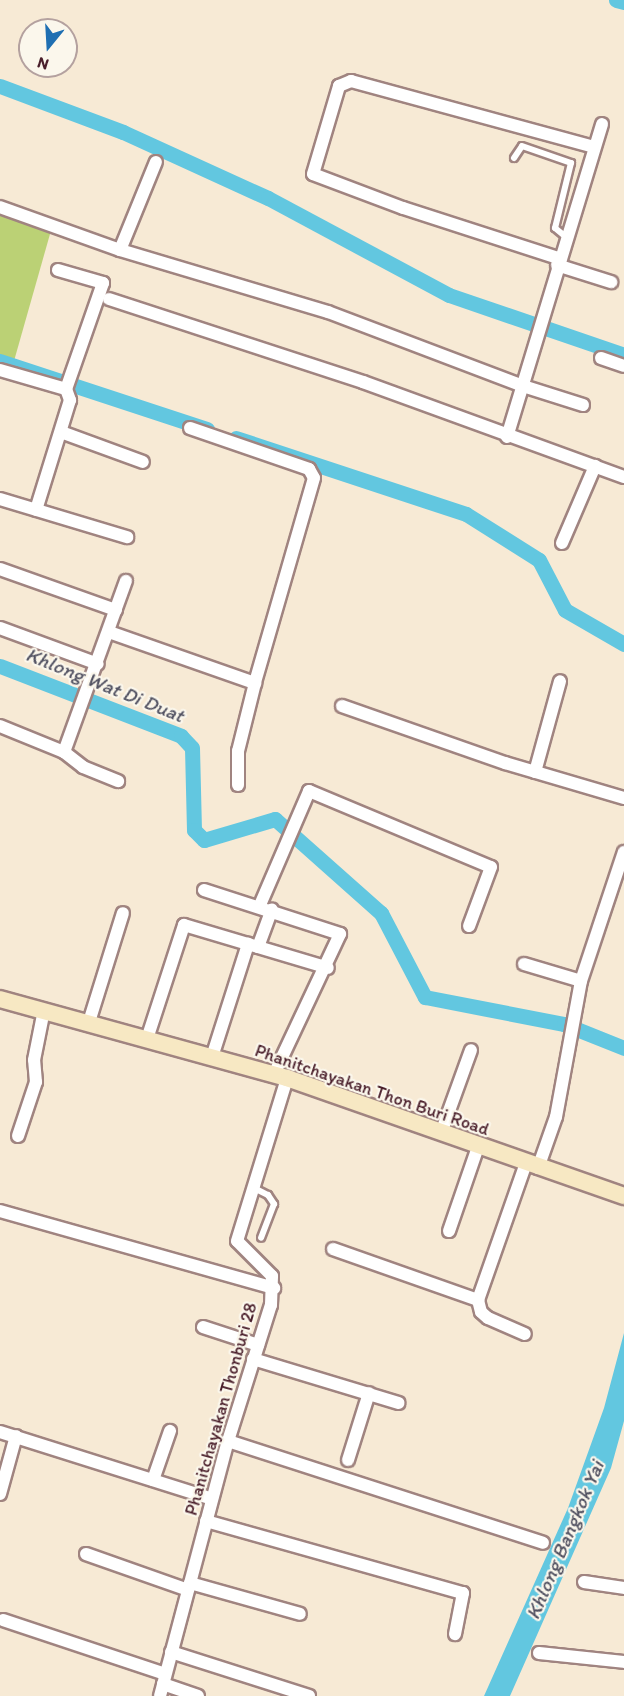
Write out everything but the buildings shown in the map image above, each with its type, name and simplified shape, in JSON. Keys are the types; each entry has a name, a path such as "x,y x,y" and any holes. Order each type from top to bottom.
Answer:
{"main road":[{"name":"Phanitchayakan Thon Buri Road","path":"0,999 281,1076 532,1166 624,1196"}],"street":[{"path":"594,147 351,81 339,86 313,174 611,282"},
{"path":"507,437 558,262 602,124"},
{"path":"120,250 156,162"},
{"path":"0,207 120,250 328,312 523,386 583,405"},
{"path":"36,510 70,405 68,383 103,283 58,270"},
{"path":"109,299 363,382 507,437 624,477"},
{"path":"601,358 624,366"},
{"path":"0,370 68,383"},
{"path":"190,428 309,469 314,478 255,682 238,751 238,785"},
{"path":"61,432 143,462"},
{"path":"562,543 595,466"},
{"path":"0,499 128,537"},
{"path":"0,569 116,610"},
{"path":"64,752 99,664 126,581"},
{"path":"0,628 99,664"},
{"path":"109,632 255,682"},
{"path":"535,772 560,681"},
{"path":"342,706 535,772 624,798"},
{"path":"0,726 64,752 82,767 118,781"},
{"path":"212,1058 287,845 309,791 491,867 469,926"},
{"path":"525,1334 488,1318 481,1312 478,1300 532,1166 556,1117 570,1039 576,1020 581,981 624,852"},
{"path":"204,890 266,907"},
{"name":"Phanitchayakan Thonburi 28","path":"163,1685 228,1441 274,1288 272,1276 265,1266 237,1242 281,1076 339,940 337,930 266,907"},
{"path":"89,1022 123,913"},
{"path":"147,1039 184,925 328,968"},
{"path":"524,964 581,981"},
{"path":"18,1136 36,1082 34,1060 44,1010"},
{"path":"441,1133 471,1050"},
{"path":"449,1231 478,1147"},
{"path":"0,1211 274,1288"},
{"path":"333,1249 478,1300"},
{"path":"203,1327 258,1345"},
{"path":"253,1359 399,1403"},
{"path":"348,1460 369,1393"},
{"path":"153,1480 170,1431"},
{"path":"0,1432 212,1499"},
{"path":"0,1494 16,1436"},
{"path":"228,1441 543,1543"},
{"path":"206,1521 464,1593 455,1634"},
{"path":"86,1554 189,1586 300,1614"},
{"path":"584,1582 624,1588"},
{"path":"3,1620 163,1685 198,1696"},
{"path":"171,1652 309,1696"},
{"path":"538,1653 624,1662"}],"lane":[{"path":"514,158 522,146 571,163 555,228 566,237"},
{"path":"252,1187 268,1195 274,1204 261,1238"}],"green space":[{"path":"0,208 52,227 14,361 0,357"}],"water":[{"name":"Khlong Bangkok Yai","path":"624,1333 624,1421 611,1468 510,1696 484,1696 568,1508 604,1408"}],"waterway":[{"path":"616,0 624,2"},
{"path":"0,86 123,132 268,198 449,295 624,355"},
{"path":"0,361 207,429"},
{"path":"236,438 466,514 539,560 565,610 624,644"},
{"name":"Khlong Wat Di Duat","path":"0,666 181,736 192,748 194,830 204,840 275,819 381,913 425,997 564,1024 624,1048"}]}
